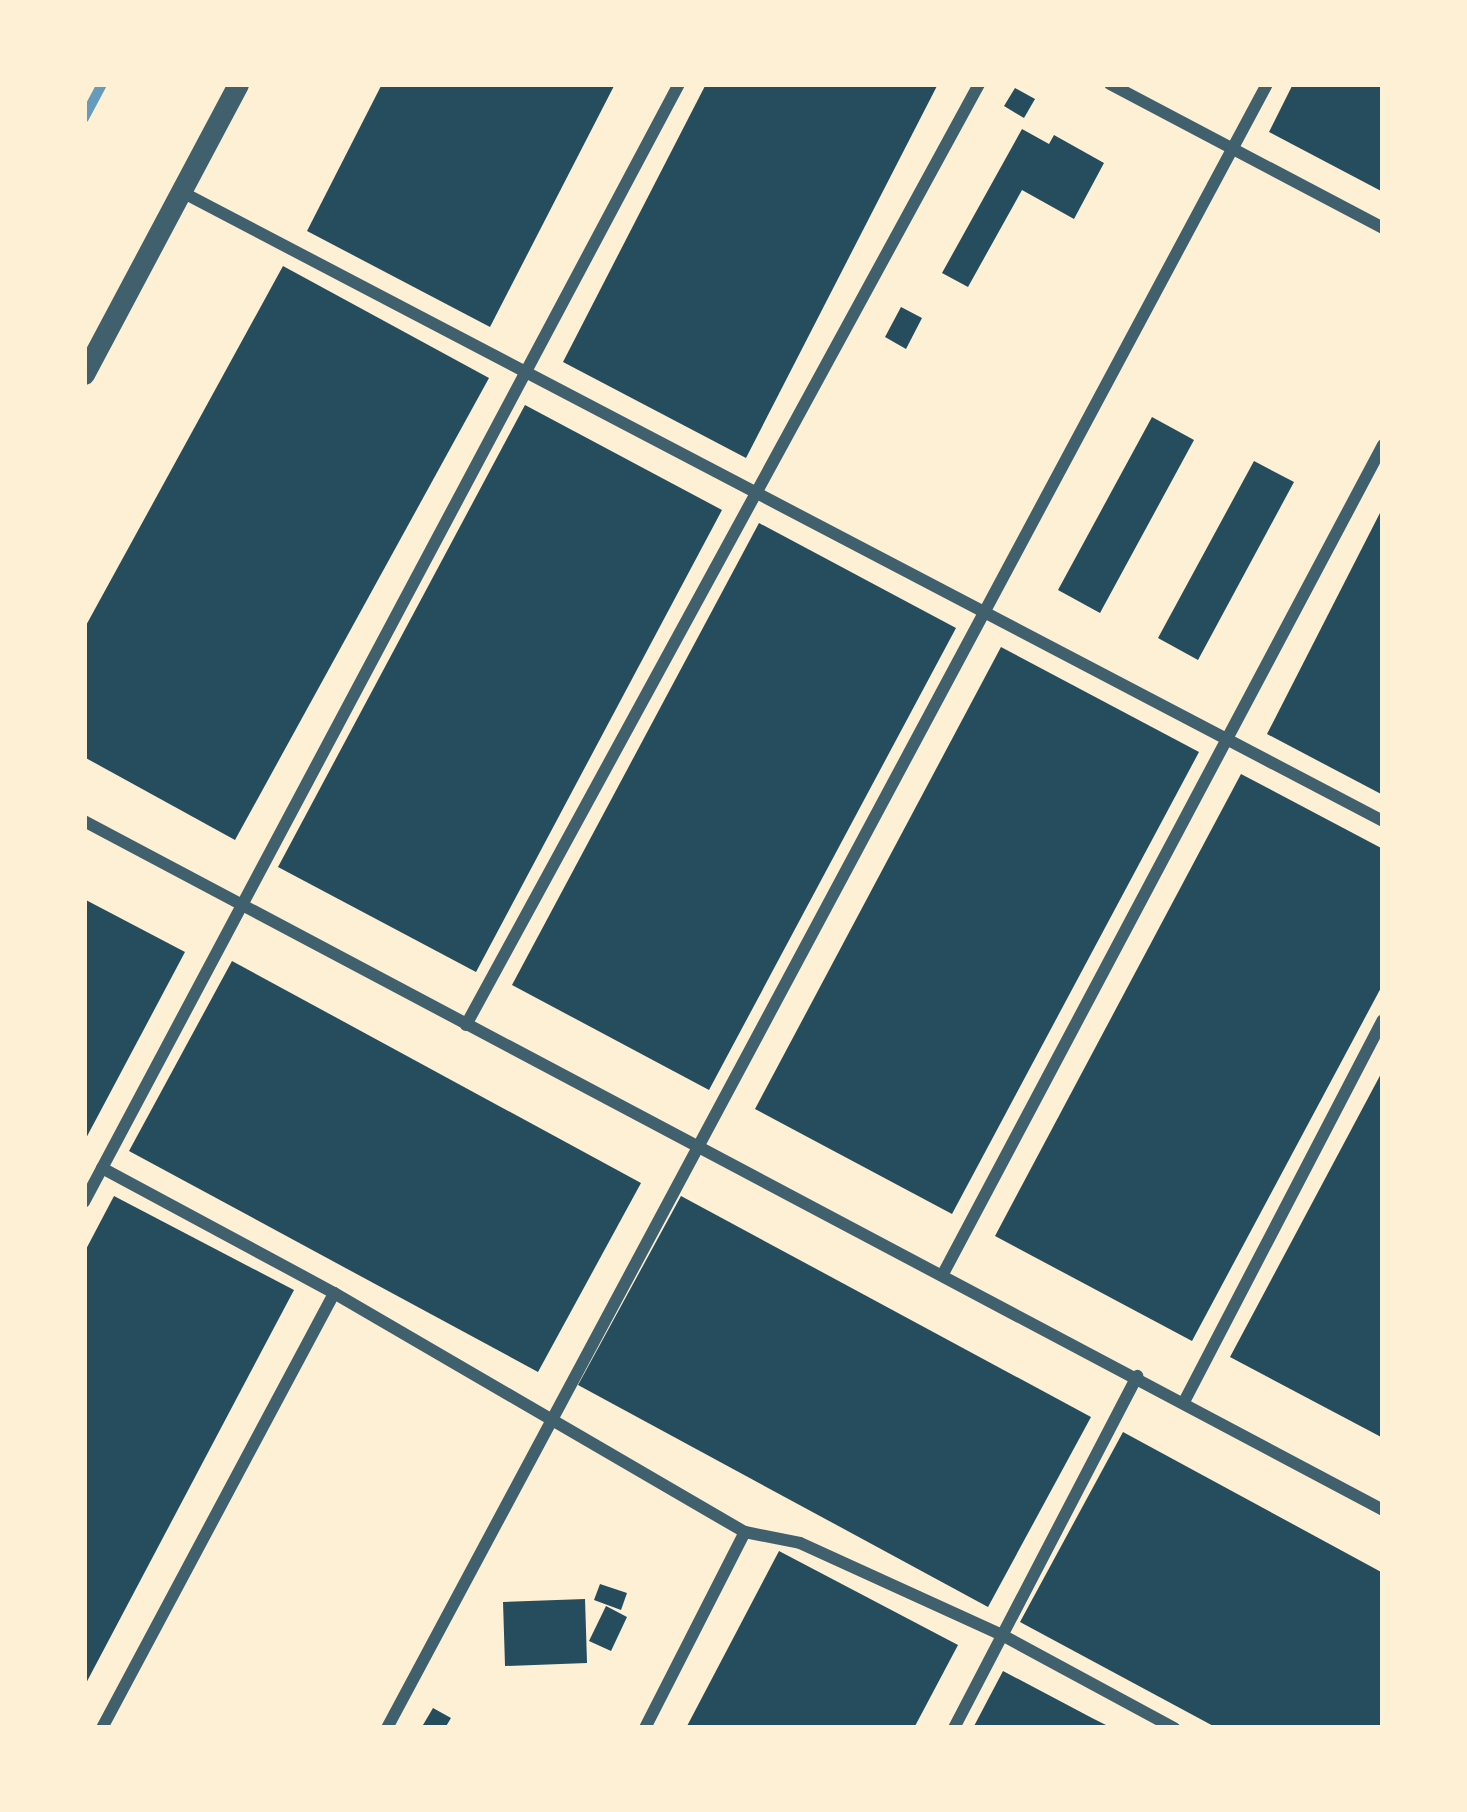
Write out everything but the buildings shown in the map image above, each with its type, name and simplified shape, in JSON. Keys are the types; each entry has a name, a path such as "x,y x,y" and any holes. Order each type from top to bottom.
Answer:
{"street":[{"path":"84,374 238,84"},
{"path":"84,1202 679,84"},
{"path":"466,1025 979,84"},
{"path":"1111,84 1383,228"},
{"path":"388,1728 1267,84"},
{"path":"180,191 1383,821"},
{"path":"944,1272 1383,445"},
{"path":"84,821 944,1272 1383,1510"},
{"path":"1185,1400 1383,1020"},
{"path":"102,1168 334,1293 745,1532 800,1543 1002,1635 1174,1728"},
{"path":"102,1728 334,1293"},
{"path":"954,1728 1136,1376"},
{"path":"645,1728 745,1532"}],"waterway":[{"path":"84,118 102,84"}]}
